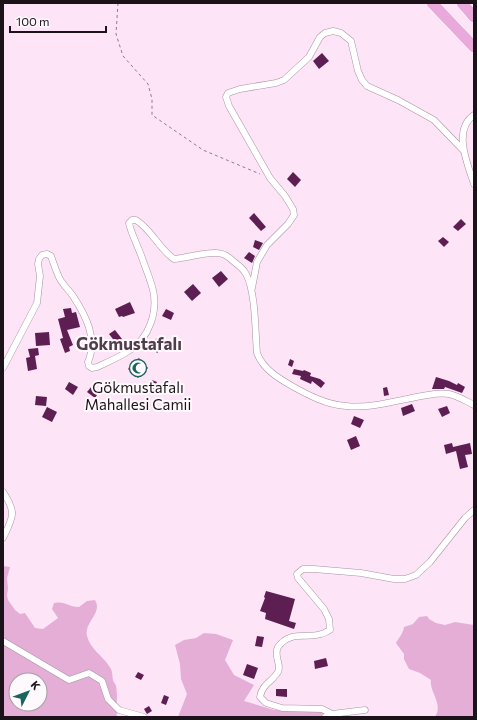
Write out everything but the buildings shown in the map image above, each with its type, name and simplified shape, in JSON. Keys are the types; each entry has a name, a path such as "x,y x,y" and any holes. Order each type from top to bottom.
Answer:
{"highway":[{"path":"432,3 474,46"},
{"path":"462,3 474,17"}],"street":[{"path":"252,292 257,262 267,245 288,224 294,215 293,209 270,178 229,106 226,97 228,93 284,80 309,57 320,37 325,32 334,31 341,33 351,41 358,71 362,80 367,86 398,100 434,120 463,150"},
{"path":"474,115 471,117 465,128 462,141 463,150 474,184"},
{"path":"3,368 37,302 40,276 38,264 39,259 42,255 47,254 51,256 60,280 72,295 87,320 91,336 91,355 88,362 89,366 92,368 97,367 130,350 141,341 150,326 154,313 153,291 129,223 132,220 136,220 143,225 166,254 174,259 187,258 208,253 219,253 241,267 246,274 252,292 257,353 260,360 275,376 308,395 325,402 346,406 371,405 416,397 448,394 463,398 474,405"},
{"path":"3,492 12,506 10,523 3,538"},
{"path":"332,714 322,709 282,708 266,703 260,697 261,690 278,671 275,654 287,638 322,634 330,630 329,619 324,609 298,578 297,574 303,569 314,569 361,572 394,579 405,579 416,575 430,562 465,518 474,510"},
{"path":"3,641 69,680 89,674 102,681 108,699 119,710 144,717"},
{"path":"325,717 332,714 365,710"}],"path":[{"path":"118,3 116,34 123,56 148,84 152,98 152,115 203,150 270,178"}],"shaded area":[{"path":"3,566 10,567 7,578 8,600 20,614 25,613 35,628 43,629 58,618 52,609 54,603 62,603 79,607 87,601 95,600 97,609 88,626 87,636 91,645 111,670 113,681 117,690 117,717 3,717"},
{"path":"427,616 436,623 445,625 455,622 474,625 474,717 435,717 438,707 432,689 431,680 420,673 409,669 404,659 404,654 396,643 402,634 404,627 413,624 419,617"},
{"path":"204,633 216,634 233,640 225,660 234,675 254,685 244,701 274,710 324,712 328,717 178,717 187,694 181,679 180,664 175,645 184,640 196,638"}],"place":[{"name":"Gökmustafalı Mahallesi Camii","path":"138,368"}],"district":[{"name":"Gökmustafalı","path":"129,344"}]}
